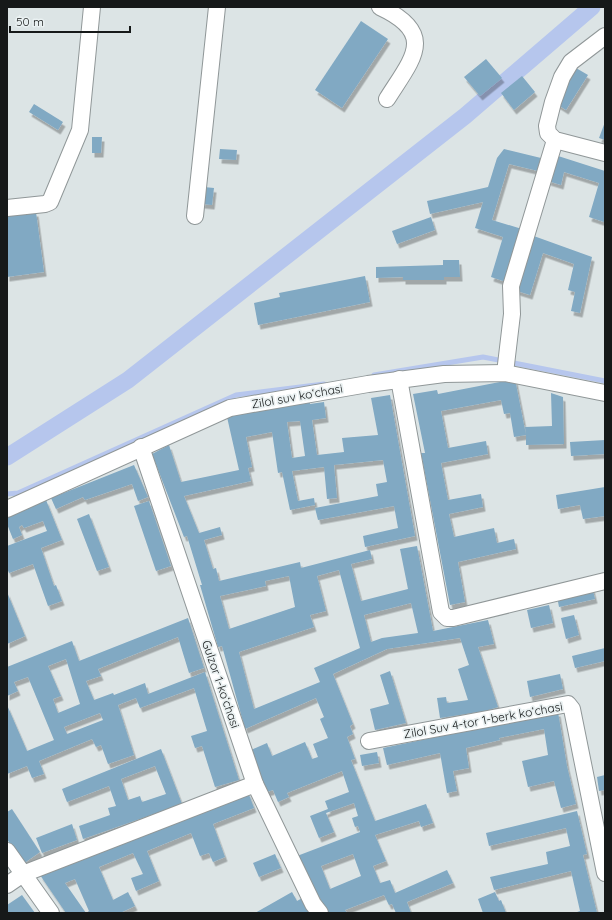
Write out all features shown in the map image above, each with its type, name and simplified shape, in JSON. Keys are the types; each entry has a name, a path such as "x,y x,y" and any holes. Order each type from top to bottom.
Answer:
{"street":[{"path":"7,208 45,204 50,202 80,130 92,7"},
{"path":"195,216 217,7"},
{"path":"380,7 392,13 407,24 415,36 416,46 412,59 387,99"},
{"path":"605,36 571,62 562,77 552,102 547,126 548,133 555,140 605,153"},
{"path":"505,365 512,314 511,286 555,140"},
{"name":"Zilol suv koʻchasi","path":"7,508 230,408 399,379 505,365 605,393"},
{"path":"399,379 441,612 443,614 453,618 605,581"},
{"name":"Gulzor 1-koʻchasi","path":"141,447 255,784 313,904 320,913"},
{"name":"Zilol Suv 4-tor 1-berk koʻchasi","path":"369,741 568,704 572,709 605,873"},
{"path":"7,885 23,874 255,784"},
{"path":"7,851 51,913"}],"building":[{"path":"361,21 388,39 342,108 315,90"},
{"path":"486,59 502,78 480,96 464,77"},
{"path":"576,68 588,75 566,110 555,103"},
{"path":"522,76 535,92 514,110 501,93"},
{"path":"34,104 63,122 58,130 29,112"},
{"path":"605,122 605,140 599,138"},
{"path":"92,137 102,137 101,153 92,153"},
{"path":"220,149 237,150 236,160 219,159"},
{"path":"504,149 541,158 538,171 509,164 492,220 522,229 506,282 491,277 503,237 475,228 483,202 430,214 427,201 488,187 497,158"},
{"path":"555,155 605,171 604,222 589,217 599,183 564,172 561,185 548,181"},
{"path":"204,187 214,188 212,205 202,204"},
{"path":"36,212 44,272 7,277 7,216"},
{"path":"431,217 435,230 397,244 392,231"},
{"path":"531,235 592,257 580,313 571,311 575,292 568,290 574,264 543,253 530,295 514,290"},
{"path":"443,260 459,260 460,277 444,277 444,280 403,280 403,277 376,278 376,267 443,265"},
{"path":"365,276 370,302 258,325 254,303 280,297 279,293"},
{"path":"515,379 526,435 514,437 510,413 504,414 501,400 441,411 448,448 486,441 488,454 441,463 448,500 481,494 483,507 449,514 454,537 494,528 497,543 514,539 516,549 458,562 465,602 450,605 421,453 425,453 413,394 437,390 438,394"},
{"path":"551,393 563,397 564,444 526,445 525,427 552,426"},
{"path":"390,395 415,536 365,547 363,536 398,528 394,506 318,520 315,508 378,496 376,484 387,482 383,460 334,465 337,498 327,499 324,467 292,471 298,501 314,498 315,505 290,510 282,472 278,473 272,432 246,437 252,467 248,468 251,481 184,496 199,533 220,527 222,535 204,540 213,569 216,568 219,581 300,562 301,568 370,550 372,559 351,564 361,601 408,589 400,549 417,546 433,631 488,620 494,644 478,647 498,707 485,711 440,718 437,698 446,697 447,703 468,700 458,669 469,665 460,638 387,649 333,674 353,724 350,726 353,734 347,737 355,759 351,760 375,821 426,804 433,823 421,827 419,821 375,835 386,861 373,866 380,883 390,880 395,893 447,870 453,883 407,902 411,913 396,913 392,904 389,905 384,895 345,910 347,913 328,913 297,856 360,832 358,826 355,827 352,818 358,816 354,803 326,813 334,832 319,838 310,816 328,809 325,801 349,792 342,771 287,793 289,797 278,802 273,790 264,793 259,780 262,779 251,750 267,743 272,756 305,742 312,759 318,757 313,744 328,738 320,719 324,717 316,698 245,729 222,646 218,647 200,585 202,585 187,536 184,537 152,454 169,445 181,482 239,470 227,417 267,408 310,402 310,404 324,402 326,418 312,420 317,455 344,452 342,438 378,435 371,398","holes":["300,421 305,456 292,458 287,422","339,570 360,648 314,668 320,682 254,709 239,652 314,627 310,615 326,611 317,576","289,576 295,607 229,629 220,596 266,586 265,581","411,603 418,633 382,638 371,642 364,615","353,854 361,876 330,889 321,866"]},
{"path":"605,440 605,454 571,456 570,442"},
{"path":"134,465 148,497 138,501 132,484 85,500 83,497 56,509 51,498"},
{"path":"605,487 605,516 583,519 580,505 558,509 556,495"},
{"path":"46,500 62,540 41,548 54,586 56,585 62,601 48,606 33,564 9,573 7,568 7,546 47,531 43,521 24,528 22,525 19,527 22,535 13,539 7,524 7,518"},
{"path":"149,501 171,566 156,571 134,506"},
{"path":"89,514 109,567 97,571 77,519"},
{"path":"592,587 595,599 559,607 557,596"},
{"path":"7,592 25,636 7,644"},
{"path":"549,605 553,623 531,628 527,610"},
{"path":"574,615 579,635 566,639 561,618"},
{"path":"188,618 204,668 189,673 178,637 98,669 101,676 86,681 94,700 113,693 114,695 145,683 148,694 205,672 239,780 215,787 202,746 195,748 191,736 207,731 194,688 140,708 136,698 118,705 134,755 108,764 101,745 96,747 92,739 39,761 44,774 32,778 27,766 7,774 7,705 27,751 54,740 28,677 14,682 18,691 7,696 7,667 72,641 79,661","holes":["66,659 80,704 58,713 53,699 61,696 48,666","100,713 103,720 67,734 64,727"]},
{"path":"605,648 605,661 575,668 572,656"},
{"path":"390,671 406,723 375,730 370,709 389,704 380,675"},
{"path":"560,674 563,689 530,697 527,681"},
{"path":"558,712 567,766 576,804 561,808 554,781 528,787 522,761 548,755 544,729 499,738 500,740 466,748 469,768 453,771 457,791 447,793 440,753 387,765 383,748"},
{"path":"161,749 182,804 83,839 79,826 110,815 108,808 116,806 109,786 67,802 62,789","holes":["155,766 166,794 142,802 140,796 128,800 121,779"]},
{"path":"377,752 379,763 362,766 360,755"},
{"path":"605,775 605,790 599,791 597,777"},
{"path":"248,792 254,808 213,824 225,857 213,862 209,853 200,856 191,833 147,851 159,881 136,891 131,878 143,874 133,853 99,867 113,900 128,892 135,906 120,913 86,913 66,913 40,875","holes":["75,879 89,911 86,913 65,883"]},
{"path":"12,809 40,852 23,864 7,839 7,812"},
{"path":"577,811 587,854 583,855 597,913 574,913 580,911 571,871 494,890 490,877 548,864 546,852 570,846 566,828 489,846 486,833"},
{"path":"72,824 77,840 42,853 36,838"},
{"path":"275,854 281,868 259,877 253,863"},
{"path":"292,892 297,901 304,897 314,913 255,913"},
{"path":"495,892 499,901 501,900 506,913 483,913 478,899"},
{"path":"22,895 35,913 7,913 7,905"}],"waterway":[{"path":"7,457 128,380 465,116 592,7"},
{"path":"374,375 483,357 605,381"},
{"path":"7,494 18,493 236,395 324,384"}]}
